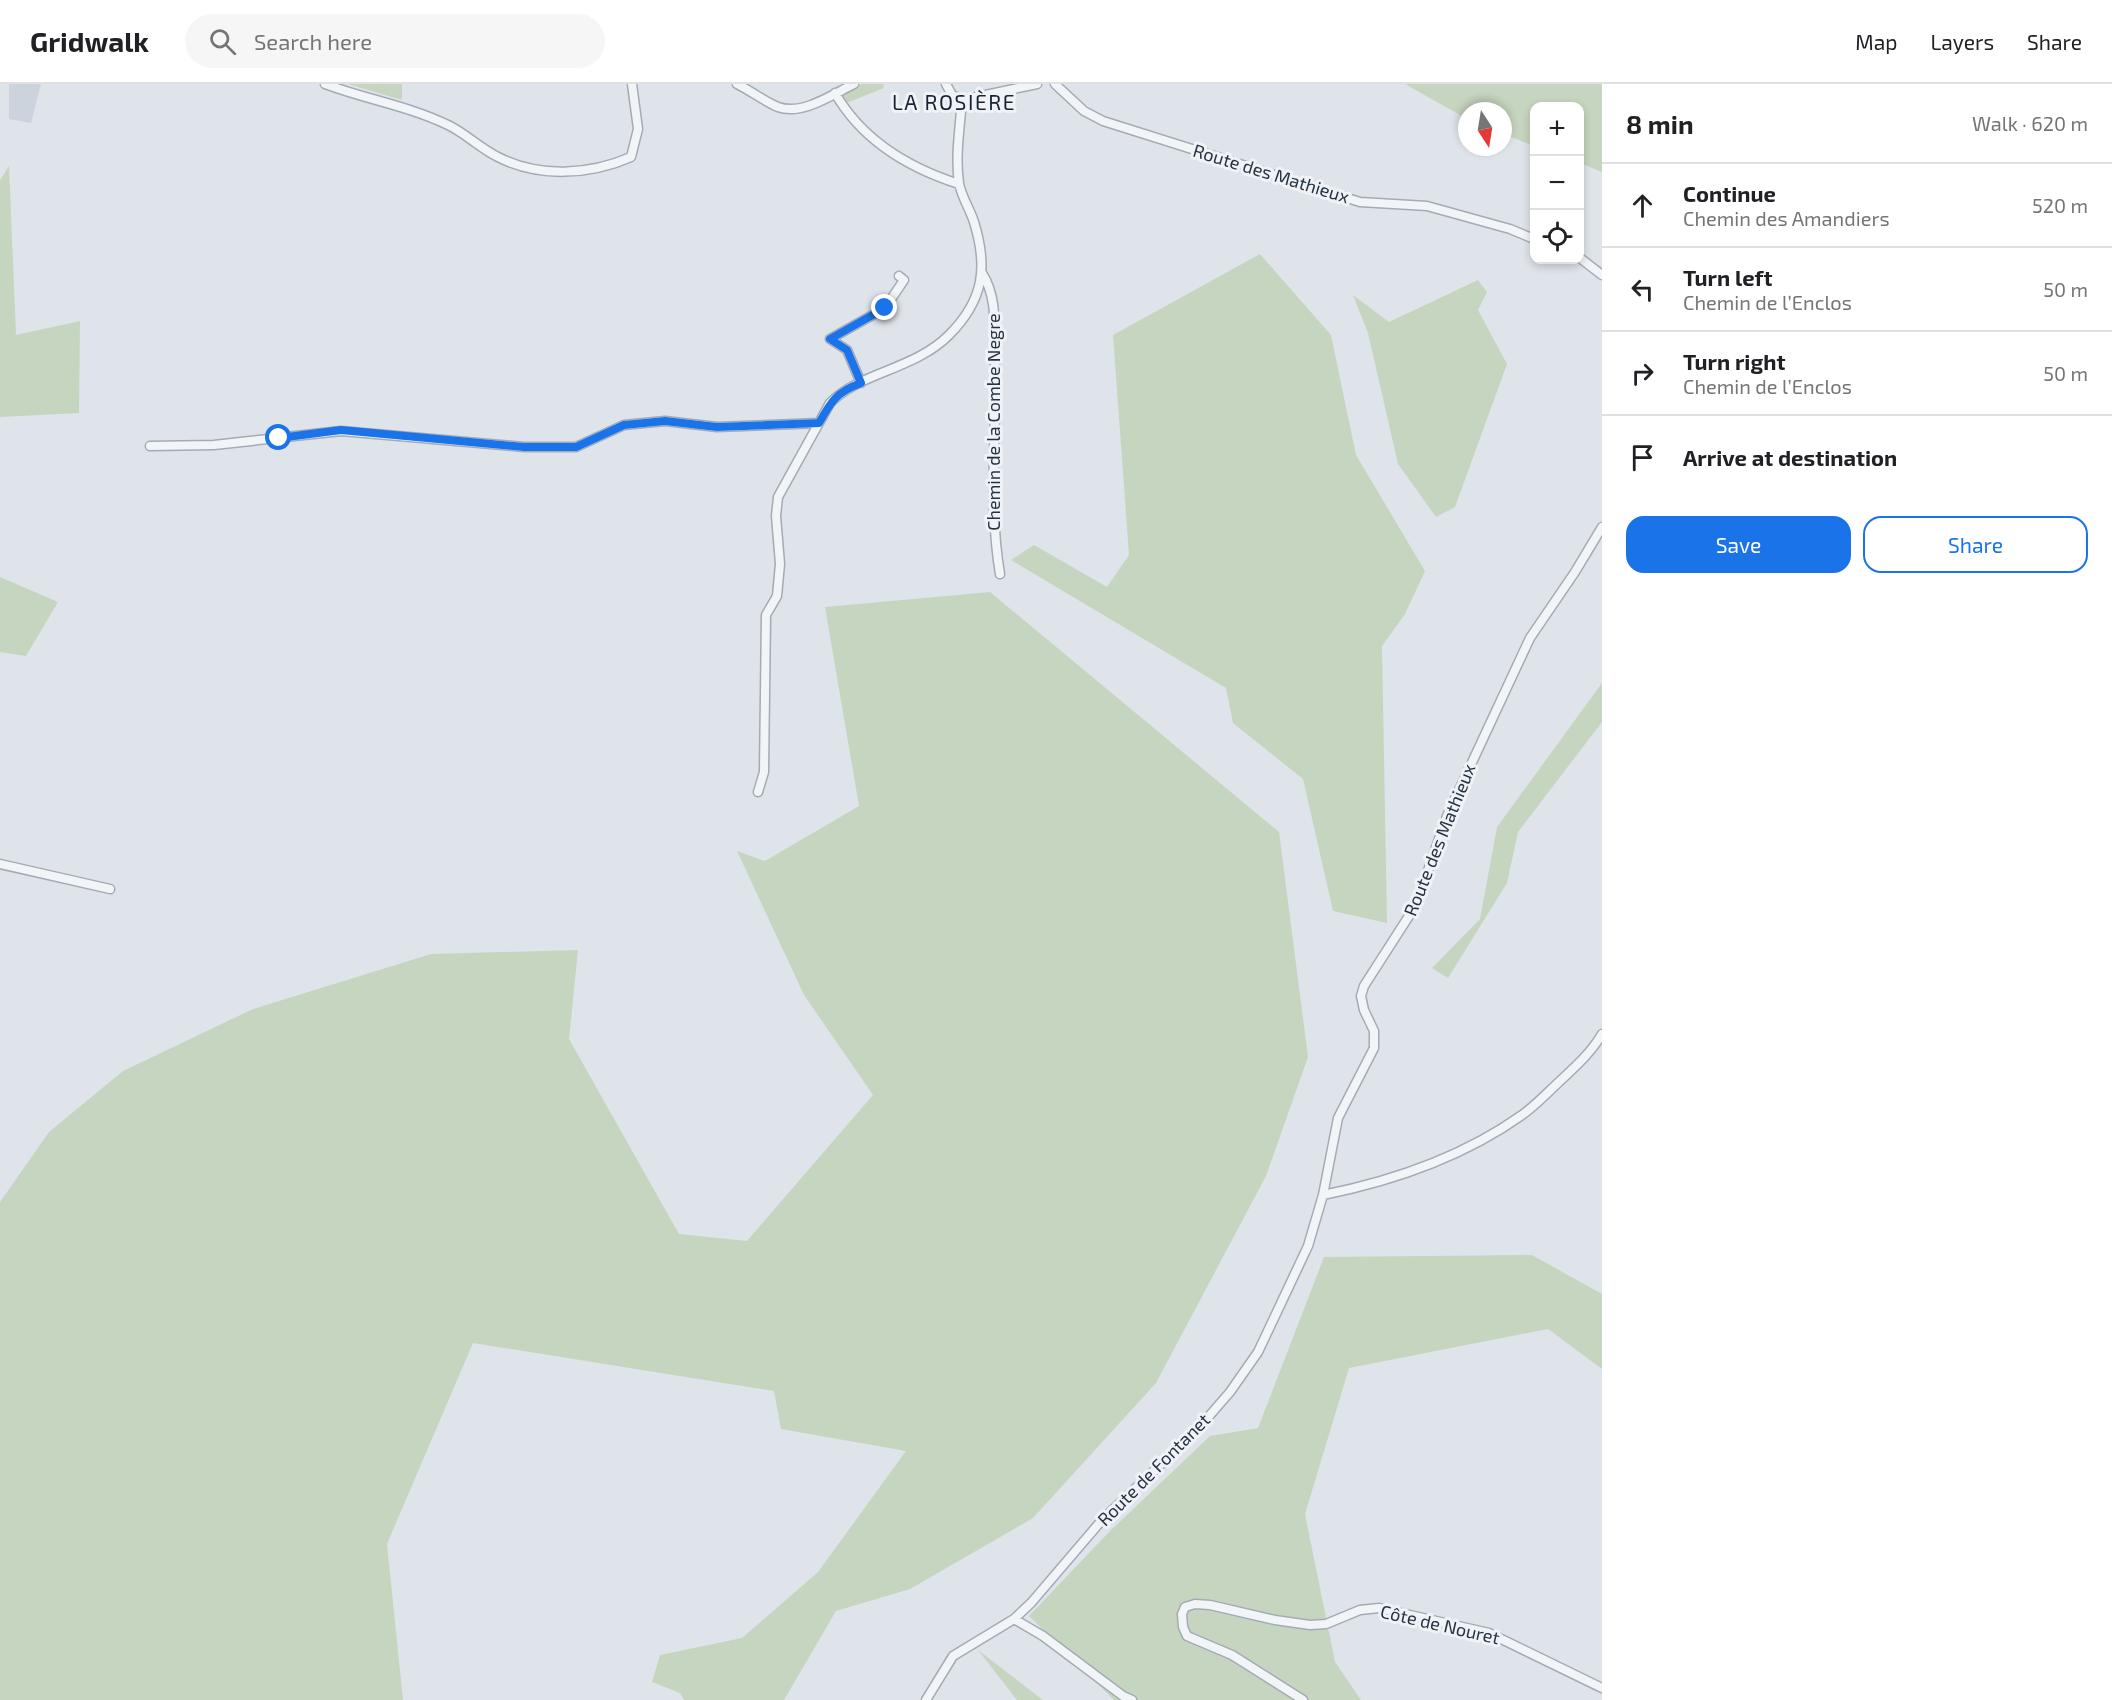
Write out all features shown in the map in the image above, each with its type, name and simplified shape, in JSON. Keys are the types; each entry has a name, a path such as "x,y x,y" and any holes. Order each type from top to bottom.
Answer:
{"street":[{"path":"325,84 449,125 496,156 518,167 574,173 612,165 631,157 638,129 632,84"},
{"path":"737,84 777,106 791,110 854,84"},
{"path":"946,84 952,95 962,100 1037,84"},
{"name":"Route des Mathieux","path":"1055,84 1084,111 1103,121 1360,202 1426,206 1510,229 1530,237"},
{"path":"835,93 856,122 878,143 904,161 959,184"},
{"path":"758,792 764,772 766,615 777,596 780,564 776,516 778,497 830,403 842,390 922,356 949,335 969,308 982,273 984,265 974,222 959,184 958,142 962,100"},
{"path":"1584,261 1602,275"},
{"name":"Chemin de la Combe Negre","path":"982,273 993,297 996,396 995,547 1000,574"},
{"path":"861,383 847,350 830,339 885,308 904,280 899,276"},
{"path":"150,446 214,445 341,430 524,447 576,447 624,425 665,421 717,427 819,423"},
{"name":"Route des Mathieux","path":"1323,1196 1338,1118 1376,1041 1364,1010 1361,996 1364,986 1416,905 1447,816 1530,638 1575,572 1602,527"},
{"path":"0,864 110,889"},
{"path":"1323,1196 1393,1179 1492,1133 1522,1115 1549,1091 1584,1059 1602,1034"},
{"name":"Route de Fontanet","path":"926,1700 953,1656 1014,1619 1102,1520 1197,1430 1230,1392 1258,1352 1289,1288 1308,1246 1323,1196"},
{"name":"Côte de Nouret","path":"1303,1700 1232,1655 1187,1636 1183,1627 1182,1614 1185,1607 1195,1604 1210,1605 1310,1625 1326,1624 1360,1610 1379,1608 1489,1633 1602,1688"},
{"path":"1014,1619 1043,1636 1123,1696 1132,1700"}],"shaded area":[{"path":"9,84 41,84 31,123 9,119"}],"green space":[{"path":"348,84 402,84 402,100"},
{"path":"862,84 883,84 884,88 844,104 839,95"},
{"path":"1405,84 1602,84 1602,172 1584,165 1584,102 1530,102 1530,144 1512,137 1512,102 1458,102 1458,114"},
{"path":"9,166 16,335 80,321 79,413 0,417 0,180"},
{"path":"1260,254 1331,335 1356,455 1425,571 1405,614 1382,646 1387,923 1333,911 1303,779 1233,723 1226,688 1011,560 1034,545 1107,587 1129,555 1113,335"},
{"path":"1478,280 1487,292 1478,310 1507,364 1455,507 1436,517 1398,464 1368,333 1353,295 1389,322"},
{"path":"0,577 58,602 26,656 0,652"},
{"path":"990,592 1279,832 1308,1057 1266,1176 1156,1383 1033,1518 910,1589 836,1611 784,1700 684,1700 680,1693 652,1682 660,1655 742,1638 818,1572 906,1451 781,1429 774,1391 473,1343 387,1544 403,1700 0,1700 0,1202 49,1132 123,1071 253,1009 431,954 578,950 569,1039 679,1234 747,1241 873,1095 804,995 737,851 765,861 859,806 825,607"},
{"path":"1602,683 1602,722 1518,832 1507,883 1448,978 1432,968 1480,919 1497,827"},
{"path":"1532,1255 1602,1294 1602,1369 1548,1329 1349,1368 1305,1514 1335,1662 1361,1700 1114,1700 1029,1616 1109,1532 1210,1436 1258,1428 1324,1257"},
{"path":"978,1650 1043,1700 1017,1700"}],"district":[{"name":"LA ROSIÈRE","path":"954,103"}],"route":[{"path":"279,438 341,430 524,447 576,447 624,425 665,421 702,423 717,427 757,423 800,425 819,423 830,403 842,390 861,383 847,350 830,339 868,320 885,308"}]}
